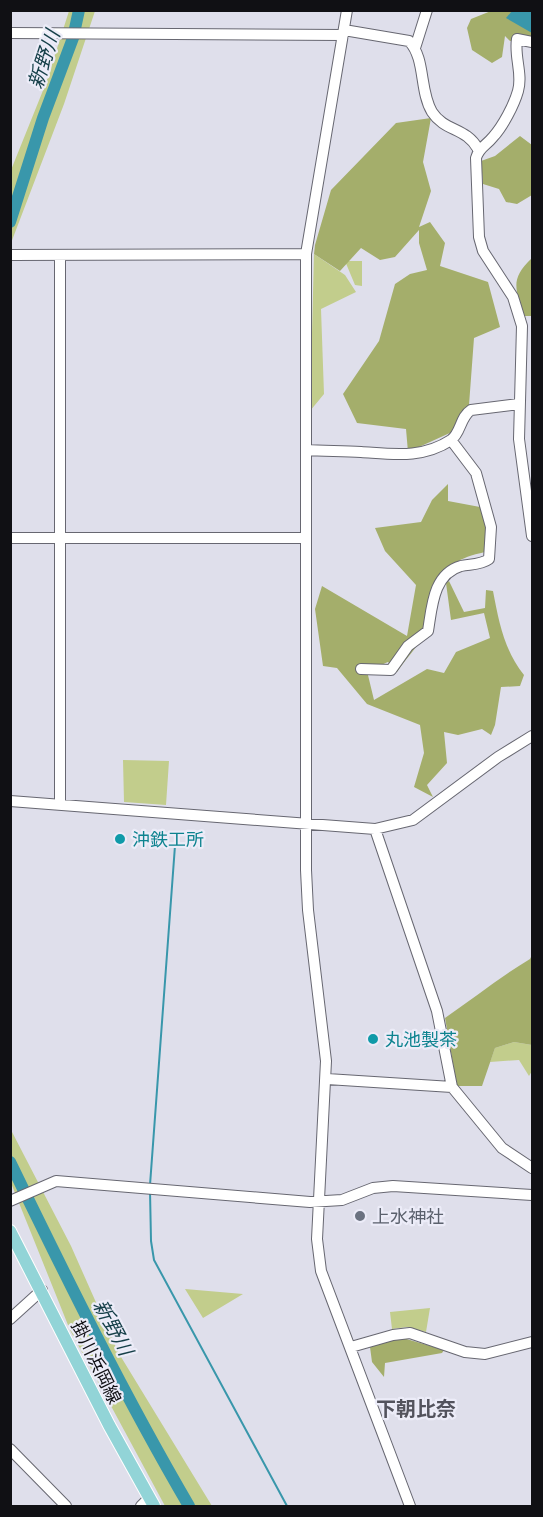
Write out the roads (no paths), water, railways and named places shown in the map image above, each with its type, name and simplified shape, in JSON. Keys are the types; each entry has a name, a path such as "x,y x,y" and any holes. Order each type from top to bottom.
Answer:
{"main road":[{"name":"掛川浜岡線","path":"10,1232 42,1290 148,1504"}],"street":[{"path":"347,10 306,254 305,825 308,910 327,1079 317,1239 321,1271 410,1506"},
{"path":"427,10 415,48 424,94 431,110 445,124 466,133 478,149"},
{"path":"10,33 62,35 343,33 409,41 415,48"},
{"path":"532,42 517,39 515,52 520,79 518,91 493,138 478,149 476,158 481,244 513,297 522,326 519,439 532,536"},
{"path":"10,255 306,254"},
{"path":"60,255 60,805"},
{"path":"306,450 395,456 418,454 451,440 458,433 466,413 471,410 519,404"},
{"path":"361,669 391,670 408,646 428,631 433,598 446,574 459,567 489,559 491,527 476,473 451,440"},
{"path":"10,538 305,538"},
{"path":"10,801 375,829 413,820 498,757 532,736"},
{"path":"375,829 437,1011 452,1086 502,1149 532,1168"},
{"path":"327,1079 452,1086"},
{"path":"13,1199 56,1181 320,1201 342,1200 373,1188 393,1186 532,1195"},
{"path":"10,1318 42,1290"},
{"path":"351,1347 393,1335 410,1333 465,1352 485,1354 532,1342"},
{"path":"10,1449 66,1506"}],"water":[{"path":"512,11 532,11 532,33 506,18"}],"waterway":[{"name":"新野川","path":"10,222 43,118 73,38 79,10"},
{"path":"150,1185 176,832"},
{"name":"新野川","path":"10,1162 119,1379 189,1506"},
{"path":"150,1191 151,1241 154,1260 287,1506"}],"place":[{"name":"沖鉄工所","path":"120,839"},
{"name":"丸池製茶","path":"373,1039"},
{"name":"上水神社","path":"360,1216"}],"district":[{"name":"下朝比奈","path":"416,1408"}]}
